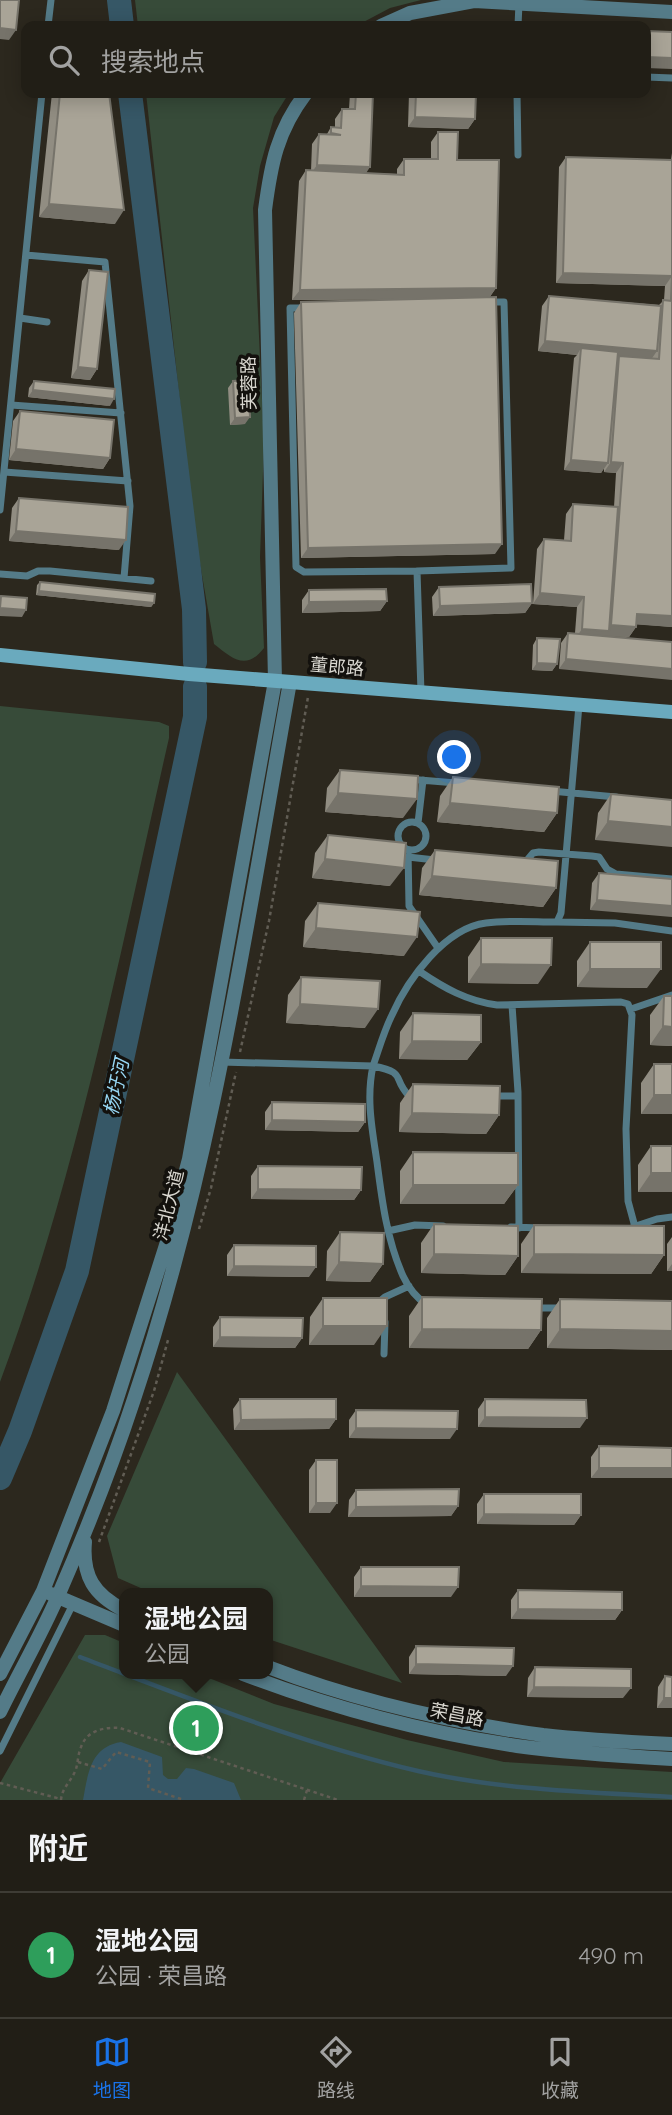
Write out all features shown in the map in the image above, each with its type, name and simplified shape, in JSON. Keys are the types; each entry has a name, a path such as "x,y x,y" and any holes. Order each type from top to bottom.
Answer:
{"main road":[{"name":"董郎路","path":"0,655 275,681 672,712"}],"street":[{"path":"393,21 410,13 474,1 672,12"},
{"name":"芙蓉路","path":"275,681 265,210 271,165 290,113 302,98"},
{"name":"洋北大道","path":"0,1712 58,1595 85,1531 134,1399 186,1218 275,681"},
{"name":"洋北大道","path":"0,1674 43,1591 113,1411 167,1242 213,1062 290,682"},
{"path":"85,1531 84,1559 88,1575 107,1602"},
{"path":"43,1591 107,1602 119,1608"},
{"path":"58,1595 119,1623"},
{"name":"荣昌路","path":"273,1669 362,1699 475,1724 544,1735 672,1745"},
{"name":"荣昌路","path":"257,1679 331,1706 428,1730 550,1750 672,1759"}],"lane":[{"path":"49,21 51,0"},
{"path":"518,21 519,3"},
{"path":"651,77 672,78"},
{"path":"0,510 42,98"},
{"path":"517,98 518,155"},
{"path":"26,255 105,262 130,506 124,579"},
{"path":"317,307 290,308 296,567 304,572 417,572 511,568 504,302 478,302"},
{"path":"20,318 47,322"},
{"path":"0,408 121,414"},
{"path":"4,472 128,481"},
{"path":"0,574 27,576 50,572 151,581"},
{"path":"417,572 421,692"},
{"path":"557,922 561,913 579,705"},
{"path":"397,778 463,783"},
{"path":"408,854 417,850 426,840 425,831 418,823 423,780"},
{"path":"544,790 622,797"},
{"path":"418,823 406,824 400,830 398,839 408,854 409,906 438,948"},
{"path":"393,849 448,861"},
{"path":"516,867 523,864 533,853 566,854 599,857 607,869 615,874 672,879"},
{"path":"432,1307 425,1304 409,1286 388,1231 370,1111 373,1066 393,1013 418,971 438,948 462,930 484,923 615,923 672,932"},
{"path":"418,971 462,997 482,1003 628,1004 631,1009 628,1201 635,1227"},
{"path":"631,1009 672,995"},
{"path":"512,1005 518,1096 519,1228"},
{"path":"213,1062 373,1066 390,1069 398,1076 409,1096 423,1096"},
{"path":"491,1096 518,1096"},
{"path":"621,1228 672,1217"},
{"path":"388,1231 415,1225 454,1226"},
{"path":"506,1227 544,1228"},
{"path":"368,1308 409,1286"},
{"path":"384,1354 385,1297"},
{"path":"525,1308 565,1308"},
{"path":"0,1751 73,1604"}],"path":[{"path":"0,1783 61,1800 62,1790 73,1776 81,1746 99,1729 120,1728 338,1800"},
{"path":"78,1762 102,1769 116,1752 150,1762 148,1788 184,1800"},
{"path":"304,1800 307,1790"}],"green space":[{"path":"135,0 421,0 390,8 365,21 137,21"},
{"path":"147,98 286,98 274,117 260,166 253,208 264,443 260,557 264,648 251,659 245,661 233,658 214,644 194,529"},
{"path":"0,706 159,722 169,726 169,738 74,1144 52,1224 0,1382"},
{"path":"177,1372 402,1683 273,1641 273,1588 141,1588 118,1578 107,1536"},
{"path":"85,1635 105,1635 119,1641 119,1679 212,1679 274,1704 407,1740 504,1762 672,1772 672,1800 0,1800 0,1783"}],"water":[{"path":"121,1742 162,1757 163,1775 168,1779 177,1779 186,1768 194,1769 234,1783 241,1800 83,1800 92,1763 103,1750"}],"building":[{"path":"0,0 19,0 16,30 0,28"},
{"path":"651,31 672,32 672,58 651,57"},
{"path":"60,98 110,98 124,210 49,204"},
{"path":"356,98 373,98 370,167 317,165 319,134 341,135 331,133 331,127 341,128 342,109 355,109"},
{"path":"416,98 476,98 475,119 415,117"},
{"path":"438,132 458,132 457,160 499,160 496,288 300,290 306,170 404,175 404,159 438,159"},
{"path":"566,157 672,160 672,276 563,273"},
{"path":"89,270 108,272 97,369 78,367"},
{"path":"549,296 661,306 657,351 545,341"},
{"path":"496,297 502,544 308,548 301,302"},
{"path":"663,300 672,301 672,616 637,614 636,627 611,625 623,463 611,462 619,356 659,359"},
{"path":"581,348 618,352 608,463 571,460"},
{"path":"248,380 250,417 235,418 233,381"},
{"path":"34,381 115,389 114,399 33,390"},
{"path":"20,411 114,420 110,458 16,449"},
{"path":"19,498 128,507 126,540 16,531"},
{"path":"573,504 618,507 609,631 582,629 584,597 540,593 544,539 571,541"},
{"path":"40,582 155,594 154,603 39,591"},
{"path":"531,584 532,603 440,606 439,587"},
{"path":"386,589 387,601 309,602 309,590"},
{"path":"1,596 27,598 26,610 0,608"},
{"path":"568,633 672,642 672,669 566,659"},
{"path":"537,638 560,639 557,664 537,663"},
{"path":"340,770 418,776 417,799 338,793"},
{"path":"453,777 559,787 557,813 450,803"},
{"path":"611,794 672,800 672,827 608,821"},
{"path":"328,835 406,843 404,868 325,859"},
{"path":"435,850 558,861 556,888 432,876"},
{"path":"599,873 672,879 672,906 597,900"},
{"path":"318,903 420,912 417,937 316,928"},
{"path":"481,938 552,938 551,965 481,964"},
{"path":"590,942 661,942 661,969 590,969"},
{"path":"301,977 380,981 378,1009 300,1004"},
{"path":"664,996 672,996 672,1027 663,1026"},
{"path":"413,1013 481,1015 481,1042 412,1041"},
{"path":"654,1064 672,1064 672,1095 654,1095"},
{"path":"413,1084 500,1086 499,1115 412,1113"},
{"path":"272,1102 365,1104 365,1122 272,1120"},
{"path":"651,1146 672,1146 672,1173 651,1173"},
{"path":"413,1152 518,1153 518,1185 413,1185"},
{"path":"258,1166 362,1167 361,1190 258,1189"},
{"path":"434,1224 518,1226 518,1256 434,1254"},
{"path":"534,1225 664,1226 664,1255 534,1254"},
{"path":"340,1232 384,1233 383,1264 339,1262"},
{"path":"234,1245 316,1246 316,1267 234,1266"},
{"path":"422,1297 542,1299 541,1330 422,1329"},
{"path":"323,1298 387,1298 387,1326 323,1326"},
{"path":"560,1299 672,1301 672,1331 560,1329"},
{"path":"220,1317 303,1318 302,1338 220,1337"},
{"path":"240,1399 336,1399 336,1419 241,1420"},
{"path":"485,1399 586,1400 587,1418 485,1417"},
{"path":"356,1410 458,1411 457,1429 356,1428"},
{"path":"599,1446 672,1448 672,1468 599,1468"},
{"path":"316,1460 337,1460 337,1503 316,1503"},
{"path":"459,1489 458,1506 356,1507 356,1490"},
{"path":"484,1494 581,1494 581,1515 484,1514"},
{"path":"361,1567 459,1567 458,1587 361,1586"},
{"path":"518,1590 622,1592 622,1610 518,1609"},
{"path":"416,1646 514,1648 513,1666 416,1664"},
{"path":"535,1667 631,1669 631,1688 534,1687"},
{"path":"665,1676 672,1677 672,1698 664,1698"}],"waterway":[{"path":"119,0 121,21"},
{"path":"131,98 194,609 195,662"},
{"name":"杨圩河","path":"0,1478 20,1431 77,1271 195,717 195,687"},
{"path":"80,1657 119,1672"},
{"path":"139,1679 289,1734 418,1771 512,1786 672,1797"}],"place":[{"name":"湿地公园","path":"196,1728"}]}
